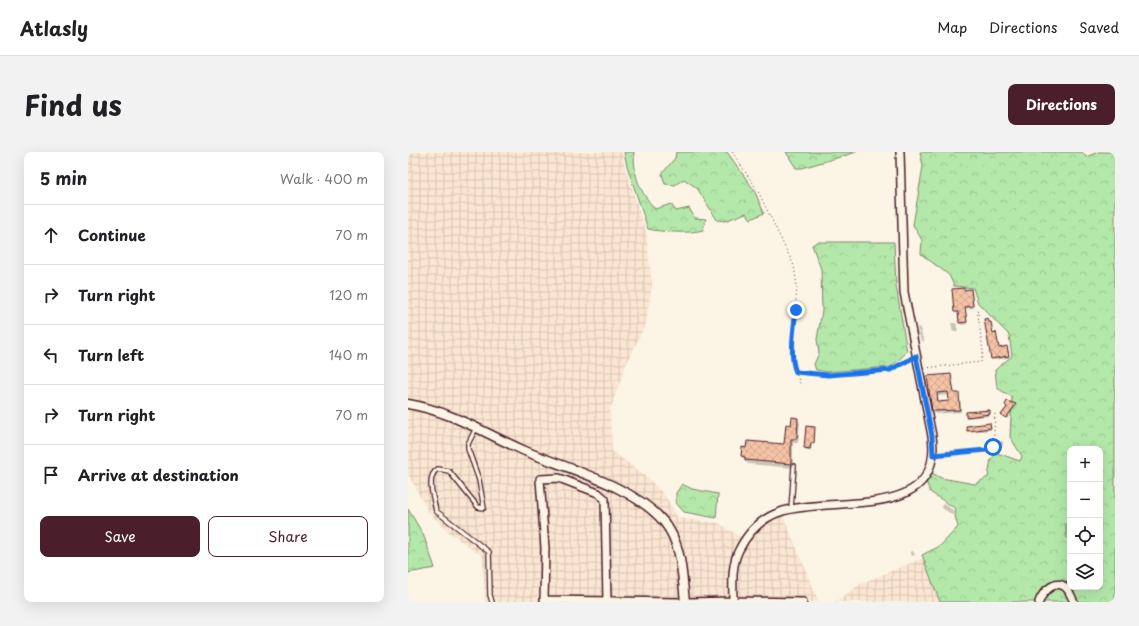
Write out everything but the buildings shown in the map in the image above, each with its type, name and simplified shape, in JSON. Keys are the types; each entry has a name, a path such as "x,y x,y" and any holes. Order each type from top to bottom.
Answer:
{"street":[{"path":"732,601 733,573 738,551 751,532 762,521 783,511 791,509 891,500 901,496 918,485 931,466 933,455 932,436 904,292 900,152"},
{"path":"408,404 439,410 524,450 627,492 648,505 664,522 678,546 685,602"},
{"path":"606,602 605,499 598,493 559,478 540,479 545,548 544,601 606,602 678,602"},
{"path":"1039,602 1042,594 1054,585 1062,586 1068,589 1074,602"},
{"path":"689,602 803,602"}],"lane":[{"path":"476,428 468,444 468,449 479,480 484,508 478,507 449,471 438,469 433,472 431,477 436,511 489,552 490,595 492,602"},
{"path":"791,509 794,466"}],"path":[{"path":"732,152 758,191 794,266 797,286 793,340 794,368 801,386"},
{"path":"918,369 981,362 983,352 977,307"},
{"path":"796,372 828,375 890,370 916,356"},
{"path":"933,455 990,449 994,444 995,414"}],"shaded area":[{"path":"408,152 622,152 625,167 646,232 652,285 646,323 626,365 610,410 612,451 647,477 666,497 678,518 719,523 748,542 772,519 783,515 819,602 485,602 483,557 446,530 427,510 408,474"},
{"path":"936,553 948,602 835,602 862,583"}],"green space":[{"path":"624,152 634,152 638,183 645,196 655,209 671,204 676,211 689,208 695,218 706,219 703,230 676,232 648,229 627,166"},
{"path":"676,152 727,152 754,190 764,213 751,219 746,213 725,221 717,220 697,188 684,179 675,185 665,184 662,174 675,158"},
{"path":"786,152 857,152 802,168 796,168"},
{"path":"920,152 1082,152 1086,157 1098,152 1115,152 1115,600 1110,602 940,602 922,555 940,546 958,527 955,516 956,509 930,492 926,481 930,472 941,478 975,484 988,477 991,459 997,453 1020,461 1022,456 1010,437 1012,397 997,388 995,370 1012,356 1009,335 978,303 973,288 954,286 949,275 921,254 922,240 913,225 923,166"},
{"path":"817,242 894,242 896,285 907,352 891,367 827,372 816,370 814,364 819,353 817,339 822,311 821,269 812,245"},
{"path":"682,484 692,489 718,494 716,518 684,512 676,503 676,493"},
{"path":"408,509 423,534 435,568 408,573"}],"route":[{"path":"796,310 793,340 794,368 796,372 828,375 890,370 916,356 932,436 933,455 986,450 993,447"}]}
